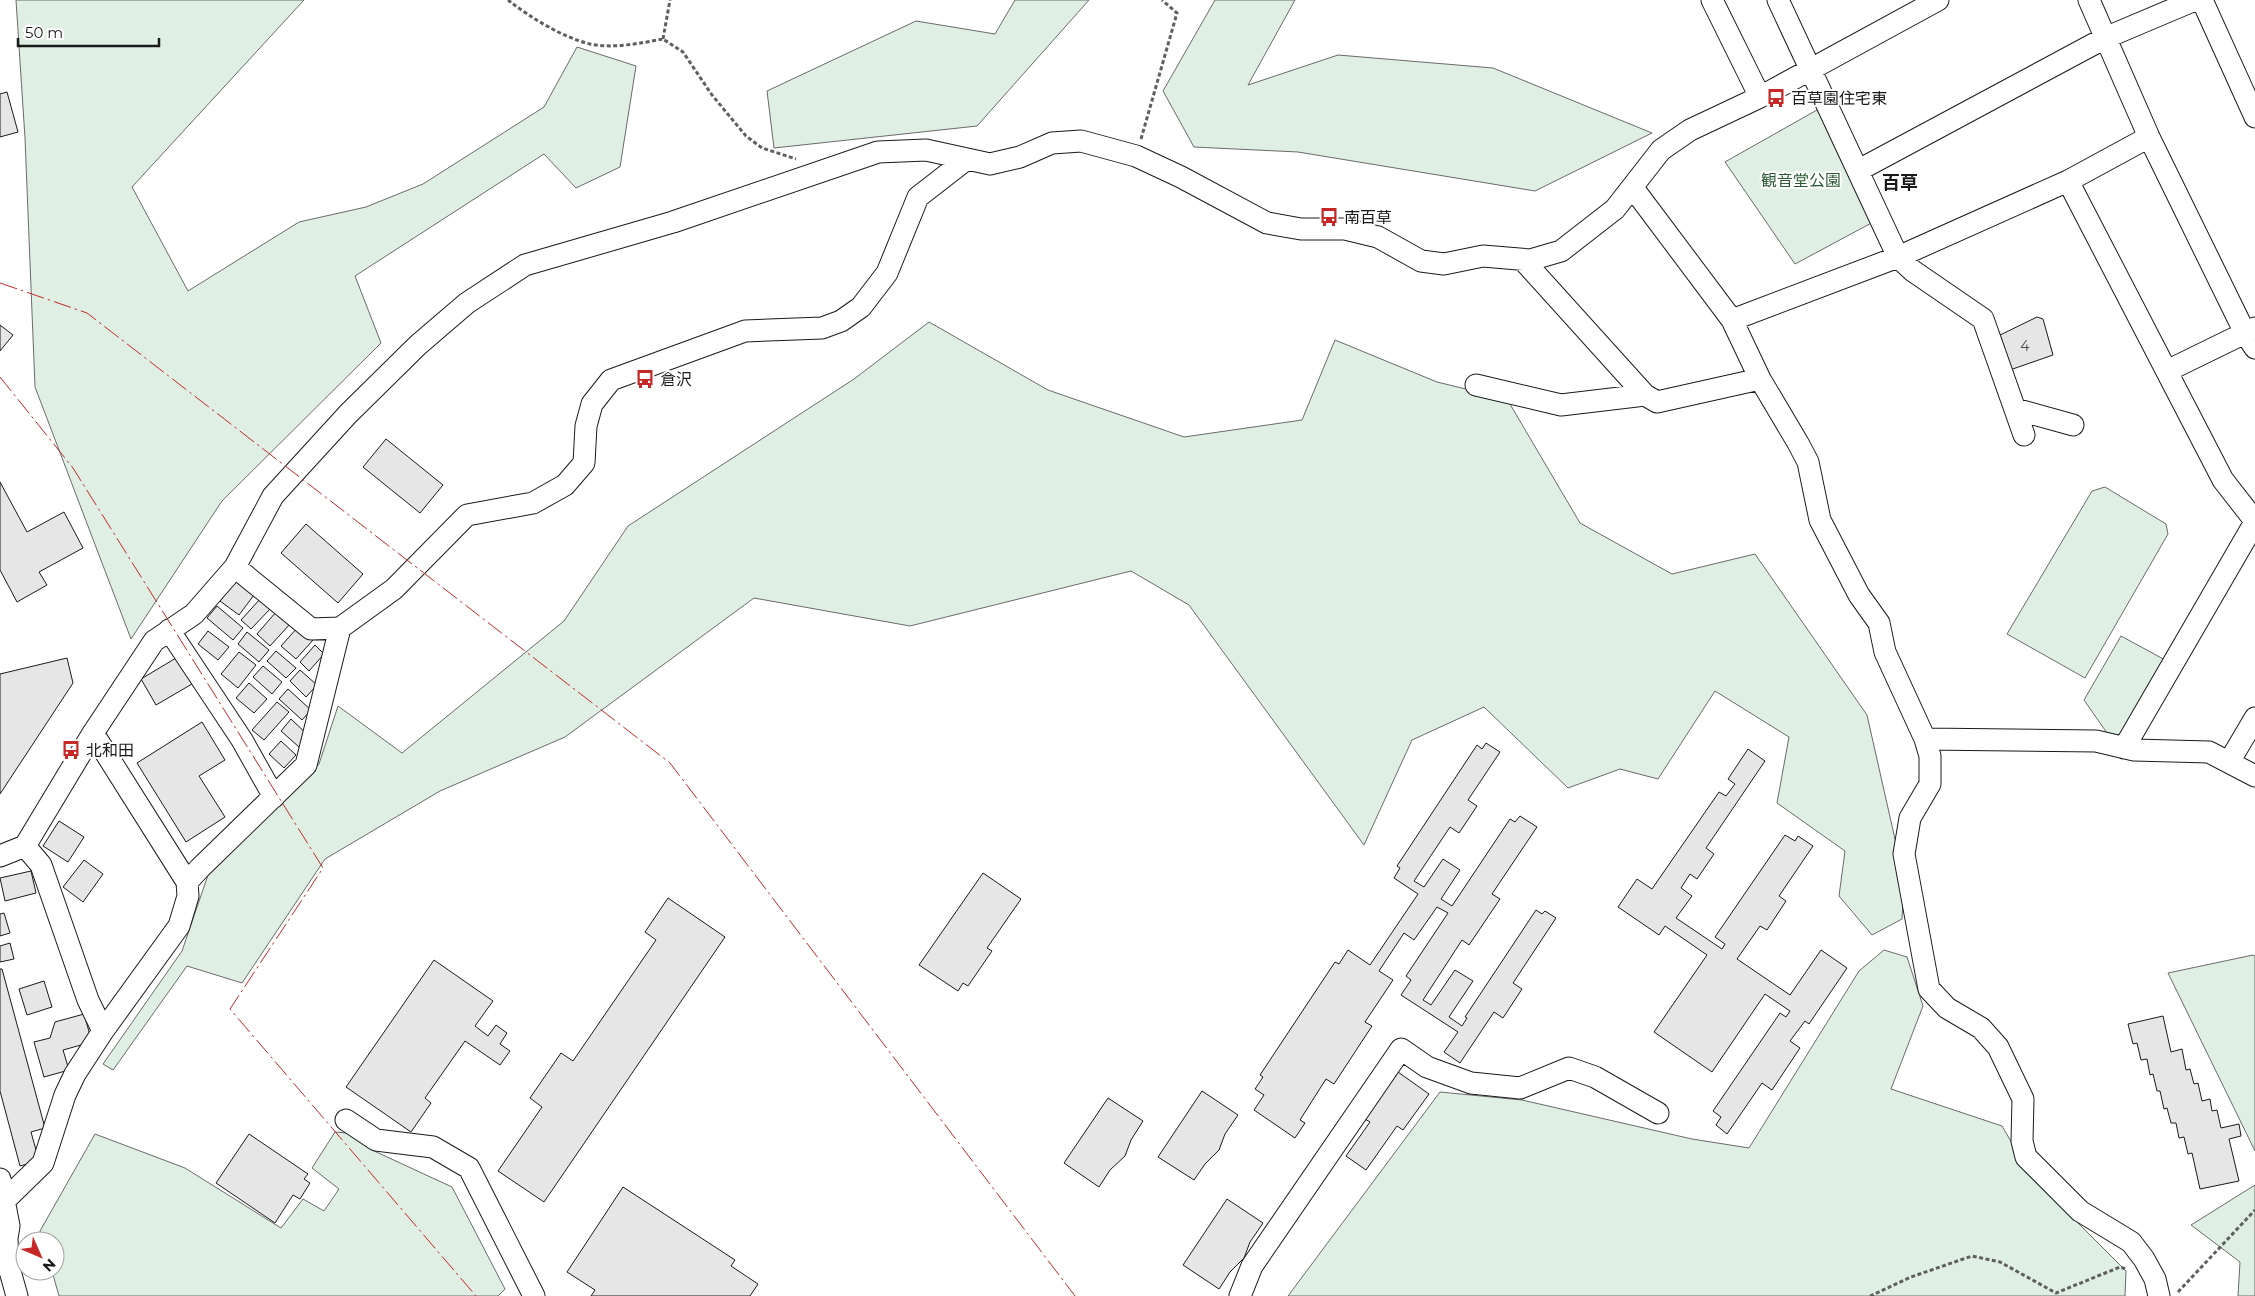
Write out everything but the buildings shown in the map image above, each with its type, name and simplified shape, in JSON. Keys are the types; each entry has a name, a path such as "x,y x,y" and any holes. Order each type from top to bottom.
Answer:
{"street":[{"path":"1712,0 1760,97"},
{"path":"1778,0 1812,69 1898,257 1913,271 1983,319 2024,435"},
{"path":"0,856 25,846 93,733 154,641 194,614 235,567 273,496 348,414 418,345 467,303 525,264 673,222 878,152 926,150 990,164 1020,157 1052,143 1081,141 1136,156 1181,177 1267,223 1300,229 1345,228 1378,237 1421,261 1444,264 1483,256 1530,260 1561,251 1615,209 1661,150 1690,130 1760,97 1938,0"},
{"path":"2089,0 2149,137 2252,336 2167,370"},
{"path":"1858,170 2105,38 2195,0"},
{"path":"2202,0 2255,117"},
{"path":"1732,320 1898,257 2068,181 2149,137"},
{"path":"235,567 311,629 340,628 394,588 467,516 533,503 565,485 584,463 586,426 592,404 611,380 745,331 822,328 841,321 861,307 888,274 918,197 967,159"},
{"path":"2068,181 2223,480 2255,522 2124,748"},
{"path":"1633,188 1732,320 1760,379 1808,462 1820,520 1859,595 1879,623 1885,652 1925,739 1930,756 1930,784 1910,818 1904,854 1929,989 1947,1008 1982,1028 1998,1047 2023,1099 2022,1141 2026,1158 2080,1211 2131,1242 2144,1259 2157,1287"},
{"path":"1524,260 1645,396 1657,402 1760,379"},
{"path":"1476,385 1561,405 1645,396"},
{"path":"2015,409 2073,424"},
{"path":"187,882 306,765 340,628"},
{"path":"169,630 242,740 274,797"},
{"path":"2229,762 2255,718"},
{"path":"17,1296 8,1264 7,1238 9,1226 1,1196 44,1163 65,1095 75,1074 103,1031 179,926 188,896 187,882 93,733"},
{"path":"1925,739 2096,741 2124,748 2209,752 2255,776"},
{"path":"25,846 41,864 88,1000 103,1031"},
{"path":"1240,1296 1252,1266 1401,1049 1427,1067 1471,1082 1520,1088 1569,1068 1595,1076 1658,1113"},
{"path":"346,1120 376,1140 433,1147 469,1168 534,1296"}],"path":[{"path":"508,0 561,33 592,44 627,45 664,39 683,52 712,95 746,136 762,148 800,160"},
{"path":"664,39 670,0"},
{"path":"1136,156 1177,13 1162,0"},
{"path":"2175,1296 2255,1210"},
{"path":"1870,1296 1911,1277 1972,1256 2000,1262 2056,1293 2120,1267 2157,1287"}],"green space":[{"path":"16,0 304,0 132,187 188,291 299,222 366,207 423,184 544,107 577,47 636,66 620,167 576,188 544,154 355,276 381,343 222,501 131,639 35,387 25,138"},
{"path":"1015,0 1089,0 977,126 774,148 767,91 916,21 995,34"},
{"path":"1215,0 1295,0 1248,85 1338,55 1493,68 1652,133 1535,191 1298,152 1194,147 1163,91"},
{"name":"観音堂公園","path":"1824,106 1877,220 1795,264 1725,162"},
{"path":"929,322 1048,390 1184,437 1302,420 1335,340 1437,382 1507,399 1580,523 1672,574 1755,554 1867,715 1904,879 1902,919 1872,935 1839,896 1845,851 1777,803 1789,737 1715,691 1658,779 1620,769 1568,788 1484,707 1412,740 1364,845 1189,605 1131,571 910,626 754,598 565,737 440,791 325,859 242,983 187,966 113,1070 103,1064 182,951 208,875 319,764 338,706 402,753 564,621 628,526 854,379"},
{"path":"2105,487 2166,524 2168,534 2085,678 2007,634 2092,491"},
{"path":"2121,636 2167,661 2127,731 2119,735 2107,733 2084,700"},
{"path":"1884,950 1907,957 1923,1006 1891,1089 2002,1126 2031,1176 2126,1271 2125,1296 1288,1296 1440,1092 1522,1100 1692,1139 1749,1148 1859,971"},
{"path":"2255,956 2255,1151 2168,973"},
{"path":"335,1132 347,1133 372,1150 452,1187 505,1289 498,1296 59,1296 55,1281 65,1281 65,1231 40,1231 95,1134 185,1168 281,1228 303,1199 324,1211 339,1189 312,1168"},
{"path":"2255,1185 2255,1296 2238,1296 2240,1262 2191,1225"}],"power":[{"path":"0,283 87,313 670,763 1075,1296"},
{"path":"0,377 73,468 323,868 230,1009 476,1296"}],"place":[{"name":"百草園住宅東","path":"1776,98"},
{"name":"南百草","path":"1329,217"},
{"name":"倉沢","path":"645,379"},
{"name":"北和田","path":"71,750"}],"district":[{"name":"百草","path":"1900,183"}]}
